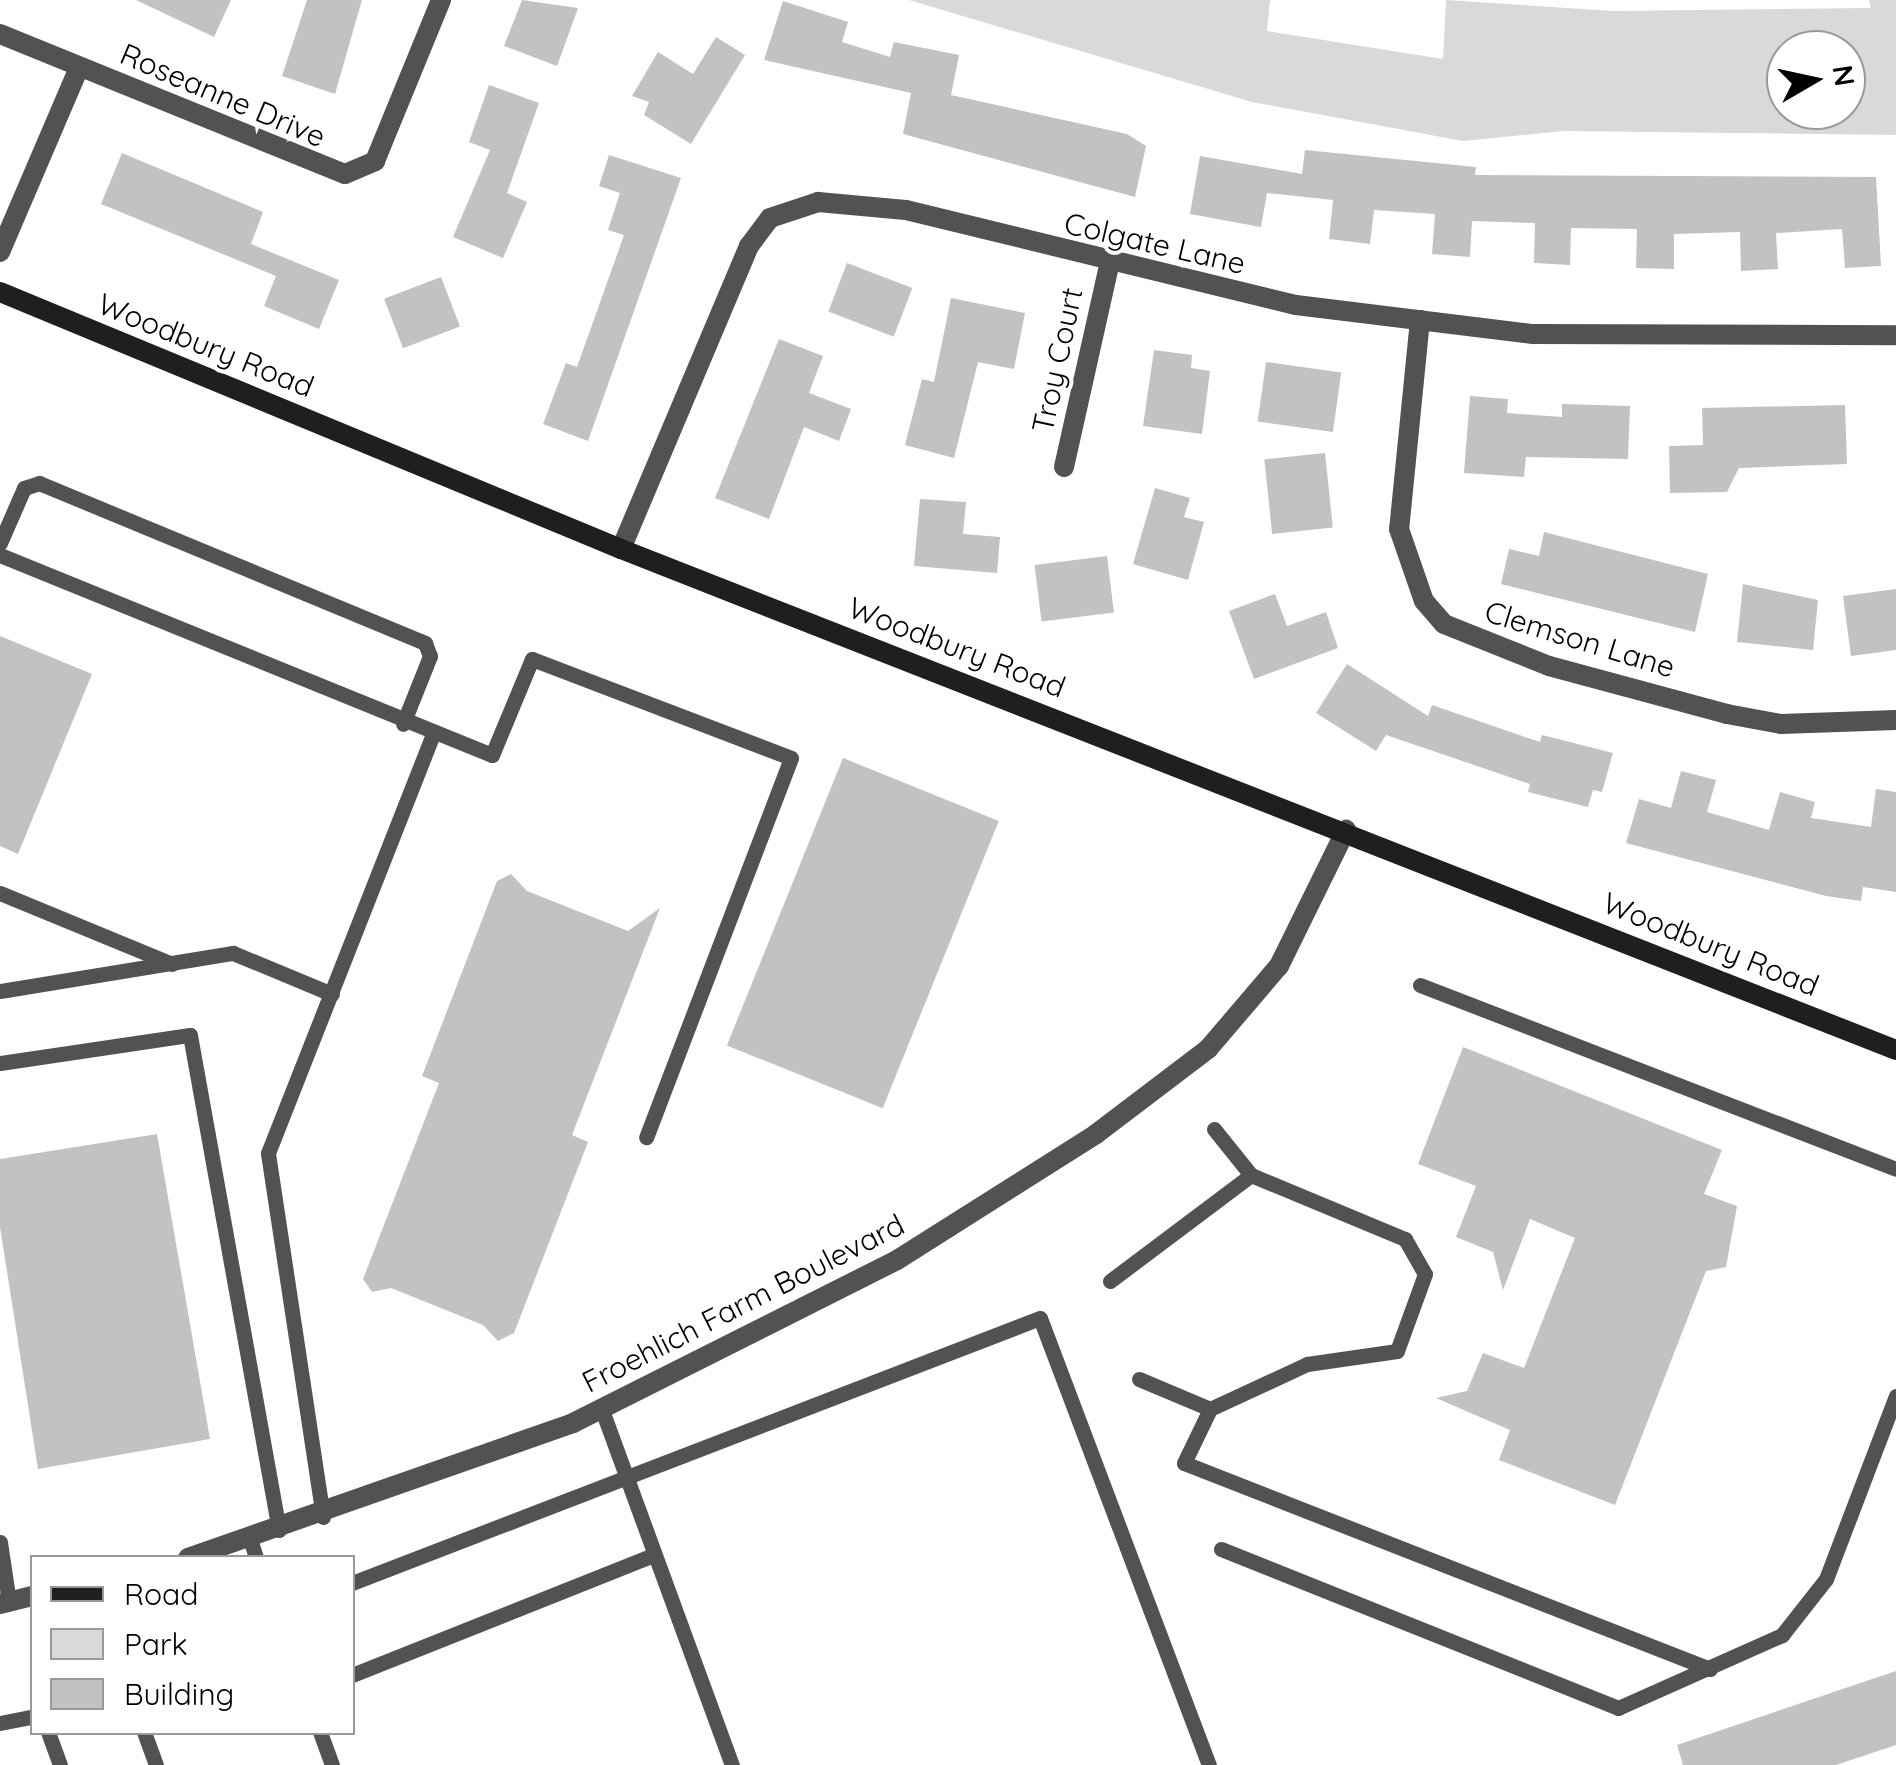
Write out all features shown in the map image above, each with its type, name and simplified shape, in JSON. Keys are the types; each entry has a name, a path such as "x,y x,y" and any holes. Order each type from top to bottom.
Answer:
{"main road":[{"name":"Woodbury Road","path":"0,292 621,549 1346,830 1896,1050"}],"street":[{"name":"Roseanne Drive","path":"0,34 345,174 374,161 441,0"},
{"path":"0,252 79,68"},
{"name":"Colgate Lane","path":"621,549 718,304 770,218 818,202 906,210 1109,266 1420,320 1663,340 1896,335"},
{"name":"Troy Court","path":"1064,467 1109,266"},
{"name":"Clemson Lane","path":"1420,320 1400,529 1424,601 1444,624 1516,656 1727,714 1780,724 1896,720"},
{"name":"Froehlich Farm Boulevard","path":"208,1555 253,1548 279,1530 323,1517 602,1410 898,1260 1096,1134 1208,1049 1279,966 1346,830"},
{"path":"4,1603 30,1596"}],"lane":[{"path":"0,543 24,488 39,483 424,643 430,656 403,724"},
{"path":"0,556 432,737 492,754 532,659 791,758 646,1137"},
{"path":"323,1517 268,1152 432,737"},
{"path":"0,892 173,964"},
{"path":"0,991 233,953 332,994"},
{"path":"1420,985 1896,1169"},
{"path":"0,1064 190,1035 279,1530"},
{"path":"1214,1128 1251,1175 1405,1239 1425,1274 1397,1351 1307,1364 1210,1408 1184,1463 1710,1669"},
{"path":"1110,1281 1251,1175"},
{"path":"355,1582 628,1483 1040,1318 1209,1765"},
{"path":"1139,1379 1210,1408"},
{"path":"1221,1549 1618,1708 1782,1636 1826,1579 1896,1396"},
{"path":"602,1410 732,1765"},
{"path":"0,1542 4,1603"},
{"path":"355,1674 654,1556"},
{"path":"0,1723 30,1717"},
{"path":"49,1735 60,1765"},
{"path":"145,1735 156,1765"},
{"path":"321,1735 332,1765"}],"green space":[{"path":"909,0 1270,0 1267,31 1443,59 1446,0 1613,11 1871,8 1869,0 1896,0 1896,135 1563,131 1463,141 1252,102"}],"building":[{"path":"136,0 231,0 214,37"},
{"path":"307,0 362,0 335,94 282,76"},
{"path":"522,0 578,8 557,66 504,46"},
{"path":"783,1 848,22 842,42 890,57 894,42 959,55 951,95 1127,134 1146,146 1135,197 903,134 911,93 764,60"},
{"path":"716,37 745,55 691,144 644,115 649,102 632,96 658,52 693,74"},
{"path":"489,85 539,103 507,193 527,202 503,258 453,237 490,150 469,142"},
{"path":"1305,150 1476,167 1475,175 1876,177 1881,266 1845,268 1842,229 1776,233 1778,269 1741,271 1740,232 1674,234 1674,269 1636,268 1637,229 1571,228 1570,265 1534,263 1535,223 1472,221 1470,257 1432,254 1435,214 1374,210 1370,244 1329,239 1333,200 1267,193 1261,227 1190,214 1200,156 1302,174"},
{"path":"122,153 263,212 251,244 339,280 319,329 264,306 276,276 101,204"},
{"path":"609,155 681,178 588,441 543,424 566,363 577,367 624,235 608,230 620,193 599,186"},
{"path":"847,263 912,288 894,337 828,312"},
{"path":"441,277 460,326 403,348 384,299"},
{"path":"951,298 1025,313 1014,369 978,362 954,458 905,445 922,379 934,382"},
{"path":"779,339 823,356 809,393 851,409 839,441 804,427 769,519 715,498"},
{"path":"1154,350 1192,355 1191,368 1210,371 1202,434 1143,426"},
{"path":"1266,362 1341,373 1333,432 1258,421"},
{"path":"1470,396 1508,399 1507,413 1562,417 1562,404 1630,406 1628,459 1526,457 1524,477 1464,473"},
{"path":"1845,405 1847,464 1739,468 1727,492 1670,493 1669,446 1703,445 1702,408"},
{"path":"1325,453 1333,528 1272,534 1264,459"},
{"path":"1155,488 1190,498 1184,517 1204,522 1188,580 1133,564"},
{"path":"920,499 966,502 963,534 1000,537 997,573 914,566"},
{"path":"1544,532 1708,574 1695,632 1501,584 1509,549 1539,556"},
{"path":"1107,556 1114,613 1041,621 1035,565"},
{"path":"1743,584 1818,600 1813,650 1737,642"},
{"path":"1896,589 1896,650 1851,656 1843,596"},
{"path":"1275,594 1287,626 1326,612 1338,648 1254,679 1229,611"},
{"path":"0,636 92,674 18,854 0,846"},
{"path":"1347,664 1428,716 1432,705 1540,742 1542,735 1613,753 1602,792 1593,790 1588,807 1528,792 1530,784 1386,735 1376,751 1316,713"},
{"path":"843,758 999,821 883,1108 727,1045"},
{"path":"1681,771 1716,780 1707,812 1769,830 1780,792 1815,802 1811,818 1871,827 1876,789 1896,792 1896,892 1863,887 1861,901 1826,896 1626,843 1639,799 1671,808"},
{"path":"511,874 527,891 628,931 660,908 572,1135 588,1142 514,1333 498,1341 483,1325 391,1288 372,1292 363,1279 439,1083 422,1076 497,881"},
{"path":"1463,1047 1722,1150 1704,1194 1737,1206 1726,1267 1706,1271 1615,1505 1499,1460 1510,1430 1436,1398 1467,1391 1483,1353 1524,1368 1575,1238 1530,1219 1503,1290 1493,1252 1456,1237 1476,1186 1418,1164"},
{"path":"157,1134 210,1439 38,1469 0,1227 0,1159"},
{"path":"1896,1671 1896,1745 1836,1765 1683,1765 1677,1745"}]}
